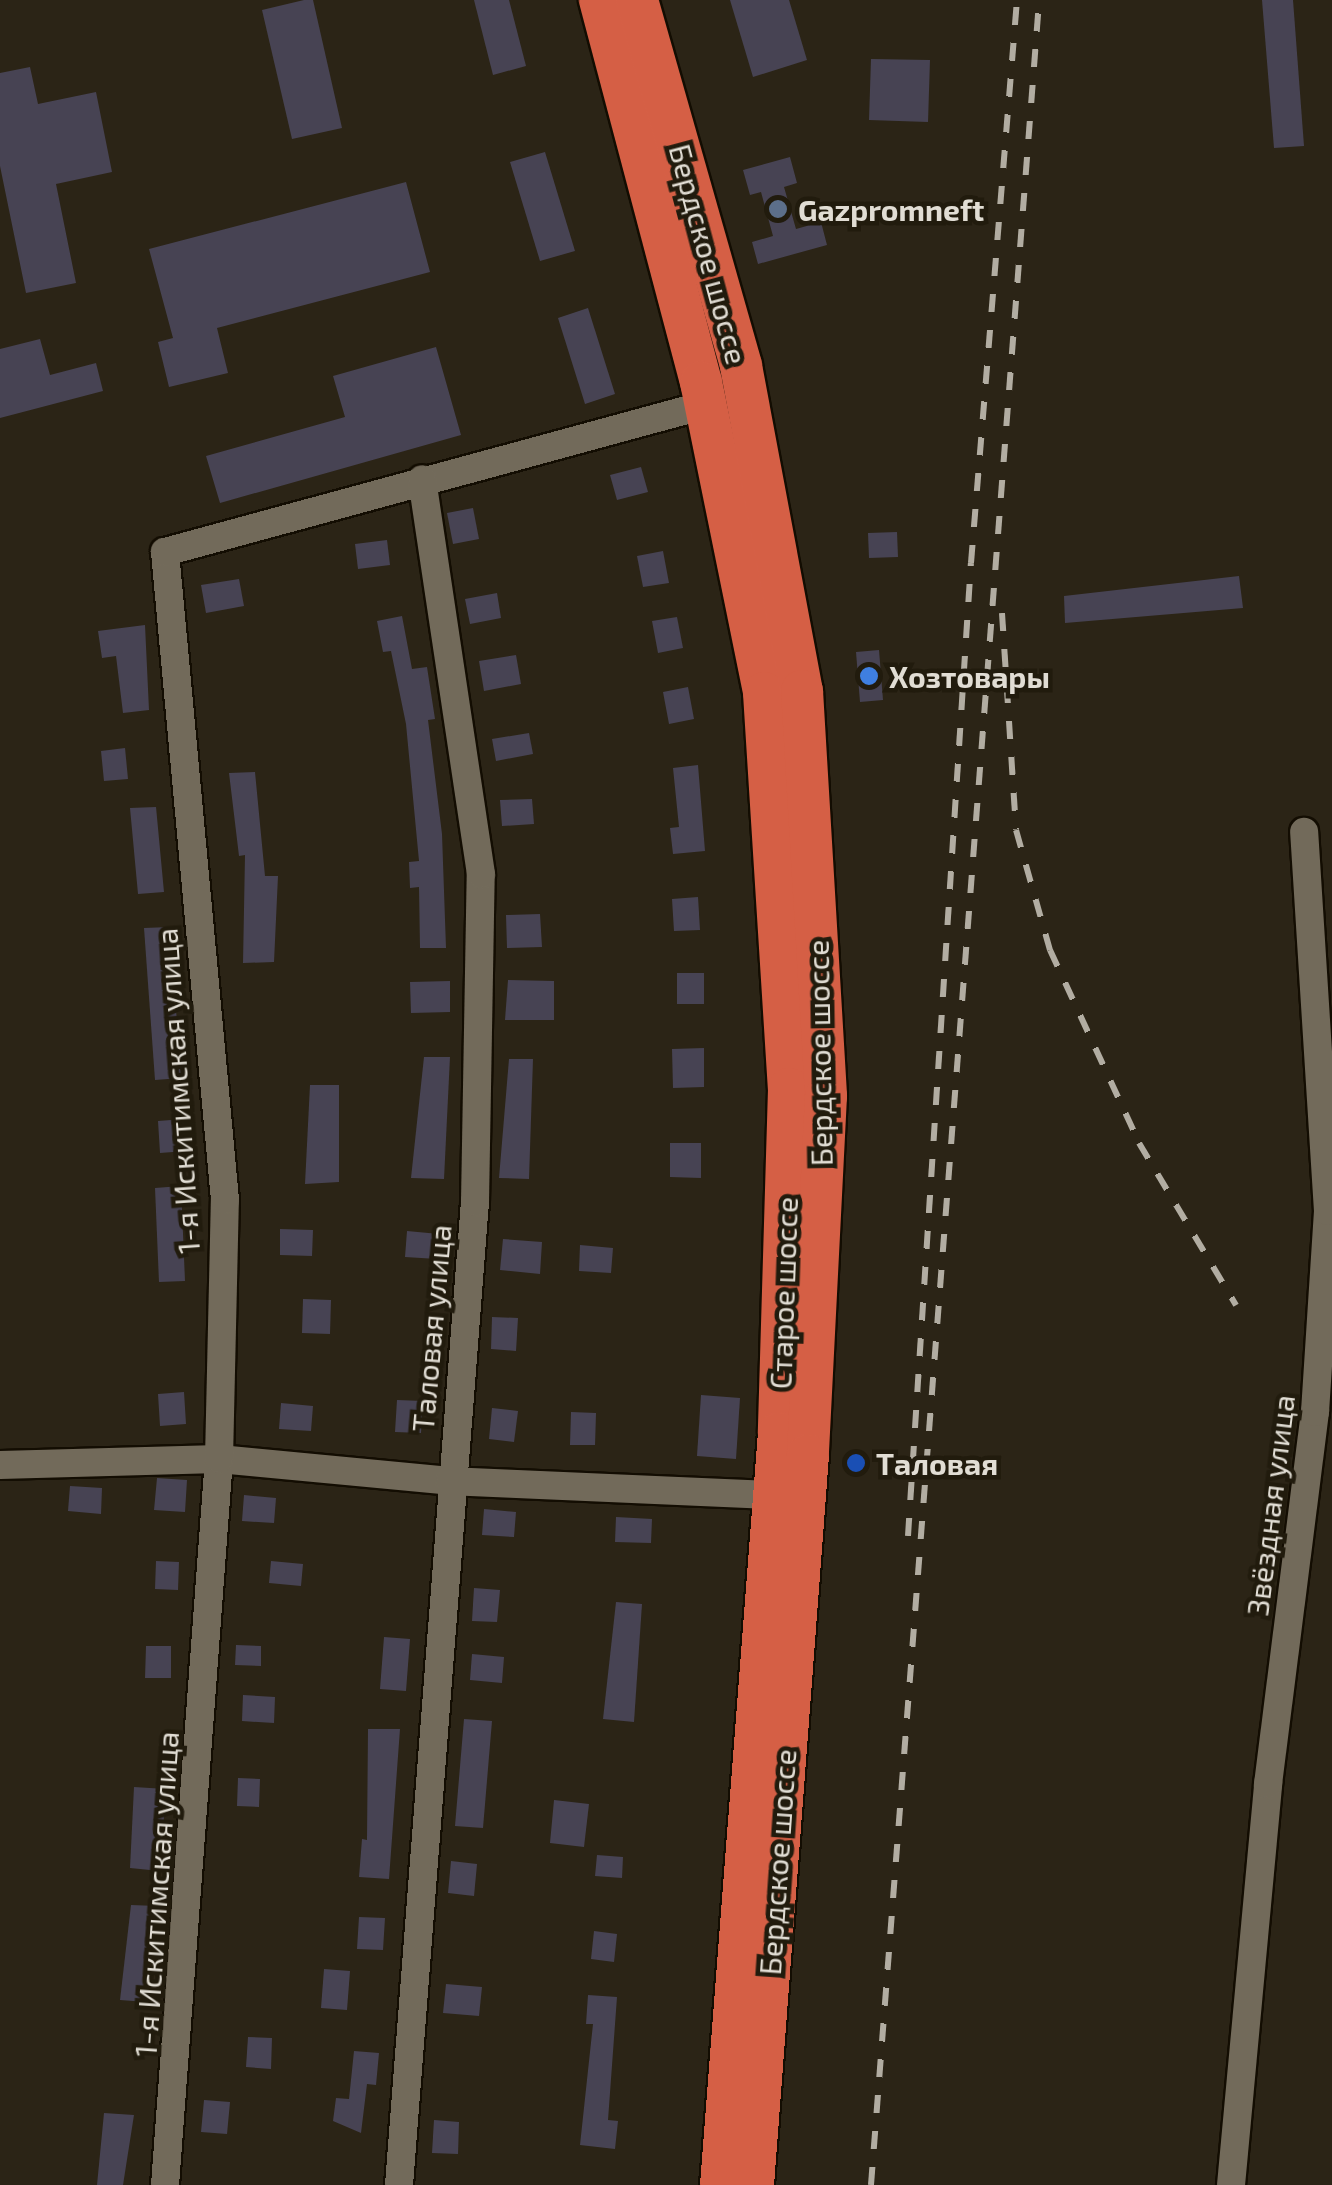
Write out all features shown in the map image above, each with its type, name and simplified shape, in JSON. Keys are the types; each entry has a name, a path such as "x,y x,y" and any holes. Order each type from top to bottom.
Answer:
{"highway":[{"name":"Бердское шоссе","path":"600,0 706,405"},
{"name":"Бердское шоссе","path":"637,0 740,366 802,691 826,1096 808,1454 753,2185"},
{"name":"Старое шоссе","path":"706,405 764,693 789,1089 774,1495 721,2185"}],"street":[{"name":"1-я Искитимская улица","path":"164,2185 219,1459 224,1200 164,552 706,405"},
{"name":"Таловая улица","path":"399,2185 474,1202 481,874 422,479"},
{"name":"Звёздная улица","path":"1230,2185 1268,1784 1315,1412 1328,1210 1304,832"},
{"path":"0,1465 219,1459 450,1481 774,1495"}],"building":[{"path":"313,0 342,128 292,139 262,10"},
{"path":"474,0 509,0 526,66 493,75"},
{"path":"730,0 789,0 807,60 753,77"},
{"path":"1262,0 1293,0 1304,146 1274,148"},
{"path":"871,59 930,60 928,122 869,120"},
{"path":"30,67 38,104 96,92 112,172 56,184 76,283 26,293 0,166 0,73"},
{"path":"545,152 575,251 540,261 510,162"},
{"name":"Gazpromneft","path":"790,157 797,183 784,187 796,229 821,222 827,245 758,264 752,242 773,236 761,192 750,195 743,170"},
{"path":"406,182 430,272 217,328 228,373 169,387 158,342 173,338 149,249"},
{"path":"588,308 615,394 585,404 558,318"},
{"path":"40,339 50,375 96,363 103,391 0,418 0,349"},
{"path":"436,347 461,435 220,503 206,456 345,417 333,376"},
{"path":"641,467 648,492 617,500 610,475"},
{"path":"473,508 479,539 453,544 447,513"},
{"path":"897,532 898,557 869,558 868,533"},
{"path":"387,540 390,565 358,569 355,544"},
{"path":"663,551 669,583 643,587 637,556"},
{"path":"1239,576 1243,608 1065,623 1064,596"},
{"path":"239,579 244,606 206,613 201,585"},
{"path":"497,593 501,618 470,624 465,599"},
{"path":"402,616 412,669 427,667 435,719 428,720 442,834 446,948 420,948 419,887 410,888 409,862 419,861 406,724 391,651 383,652 377,621"},
{"path":"677,617 683,648 658,653 652,621"},
{"path":"145,625 149,710 123,713 116,656 102,658 98,631"},
{"name":"Хозтовары","path":"879,650 883,700 860,702 856,652"},
{"path":"516,655 521,684 484,691 479,661"},
{"path":"688,687 694,719 669,724 663,692"},
{"path":"529,733 533,754 496,761 492,739"},
{"path":"125,748 128,779 104,781 101,751"},
{"path":"698,765 705,851 673,854 670,828 679,827 673,768"},
{"path":"255,772 265,876 278,876 274,962 243,963 245,855 239,856 229,773"},
{"path":"532,799 534,824 502,826 500,800"},
{"path":"156,807 164,892 138,894 130,808"},
{"path":"698,897 700,930 674,931 672,899"},
{"path":"540,914 542,947 507,948 506,915"},
{"path":"170,927 181,1078 155,1080 144,928"},
{"path":"677,973 704,973 704,1004 677,1004"},
{"path":"508,980 554,981 554,1020 505,1020"},
{"path":"450,981 450,1012 411,1013 410,982"},
{"path":"704,1048 704,1087 673,1088 672,1049"},
{"path":"424,1057 450,1057 444,1179 411,1178"},
{"path":"509,1059 533,1059 529,1179 499,1178"},
{"path":"310,1085 339,1085 339,1182 305,1184"},
{"path":"184,1119 186,1151 160,1153 158,1121"},
{"path":"670,1143 701,1143 701,1178 670,1177"},
{"path":"181,1186 185,1281 159,1282 155,1188"},
{"path":"280,1229 313,1230 312,1256 280,1255"},
{"path":"407,1231 439,1234 437,1259 405,1257"},
{"path":"503,1239 542,1242 540,1274 500,1270"},
{"path":"580,1245 613,1248 611,1273 579,1271"},
{"path":"303,1299 331,1300 330,1334 302,1333"},
{"path":"492,1317 518,1318 516,1351 491,1349"},
{"path":"184,1392 186,1424 160,1426 158,1394"},
{"path":"701,1395 740,1398 736,1459 697,1456"},
{"path":"397,1400 423,1401 421,1433 395,1432"},
{"path":"281,1403 313,1406 311,1431 279,1429"},
{"path":"492,1408 518,1411 514,1442 489,1439"},
{"path":"571,1412 596,1413 595,1445 570,1445"},
{"path":"157,1478 187,1480 185,1512 154,1510"},
{"path":"70,1486 102,1488 101,1514 68,1511"},
{"path":"244,1495 276,1498 274,1523 242,1521"},
{"path":"484,1509 516,1512 514,1537 482,1535"},
{"path":"616,1517 652,1519 651,1543 615,1542"},
{"path":"156,1561 179,1562 178,1590 155,1589"},
{"path":"271,1561 303,1564 301,1586 269,1583"},
{"path":"474,1588 500,1590 497,1622 472,1621"},
{"path":"616,1602 642,1604 634,1722 603,1719"},
{"path":"384,1637 410,1639 406,1691 380,1689"},
{"path":"236,1645 261,1646 261,1666 235,1665"},
{"path":"146,1646 171,1646 171,1678 145,1678"},
{"path":"472,1654 504,1657 502,1683 470,1680"},
{"path":"243,1695 275,1697 274,1723 242,1721"},
{"path":"464,1719 492,1721 483,1828 455,1826"},
{"path":"368,1729 400,1729 389,1879 359,1877 362,1839 367,1840"},
{"path":"238,1778 260,1779 259,1807 237,1806"},
{"path":"134,1787 166,1789 160,1871 130,1868"},
{"path":"554,1800 589,1804 584,1847 550,1843"},
{"path":"597,1855 623,1857 622,1878 595,1876"},
{"path":"451,1861 477,1864 474,1896 448,1893"},
{"path":"131,1905 157,1906 146,2002 120,2000"},
{"path":"359,1917 385,1918 383,1950 357,1949"},
{"path":"594,1931 617,1934 614,1962 591,1959"},
{"path":"324,1969 350,1971 347,2010 321,2008"},
{"path":"446,1984 482,1987 479,2016 443,2013"},
{"path":"588,1995 617,1997 608,2120 618,2121 615,2149 580,2145 593,2024 586,2024"},
{"path":"248,2037 272,2038 271,2069 246,2067"},
{"path":"354,2051 379,2053 376,2085 367,2084 361,2133 333,2121 336,2098 349,2099"},
{"path":"204,2100 230,2102 227,2134 201,2132"},
{"path":"104,2113 134,2115 123,2185 97,2185"},
{"path":"434,2120 459,2122 458,2154 432,2153"}],"railway":[{"path":"908,1536 971,563 1017,0"},
{"path":"871,2185 1039,0"},
{"path":"1002,613 1016,830 1050,950 1139,1143 1236,1305"}],"place":[{"name":"Gazpromneft","path":"778,209"},
{"name":"Хозтовары","path":"869,676"},
{"name":"Таловая","path":"856,1463"}]}
